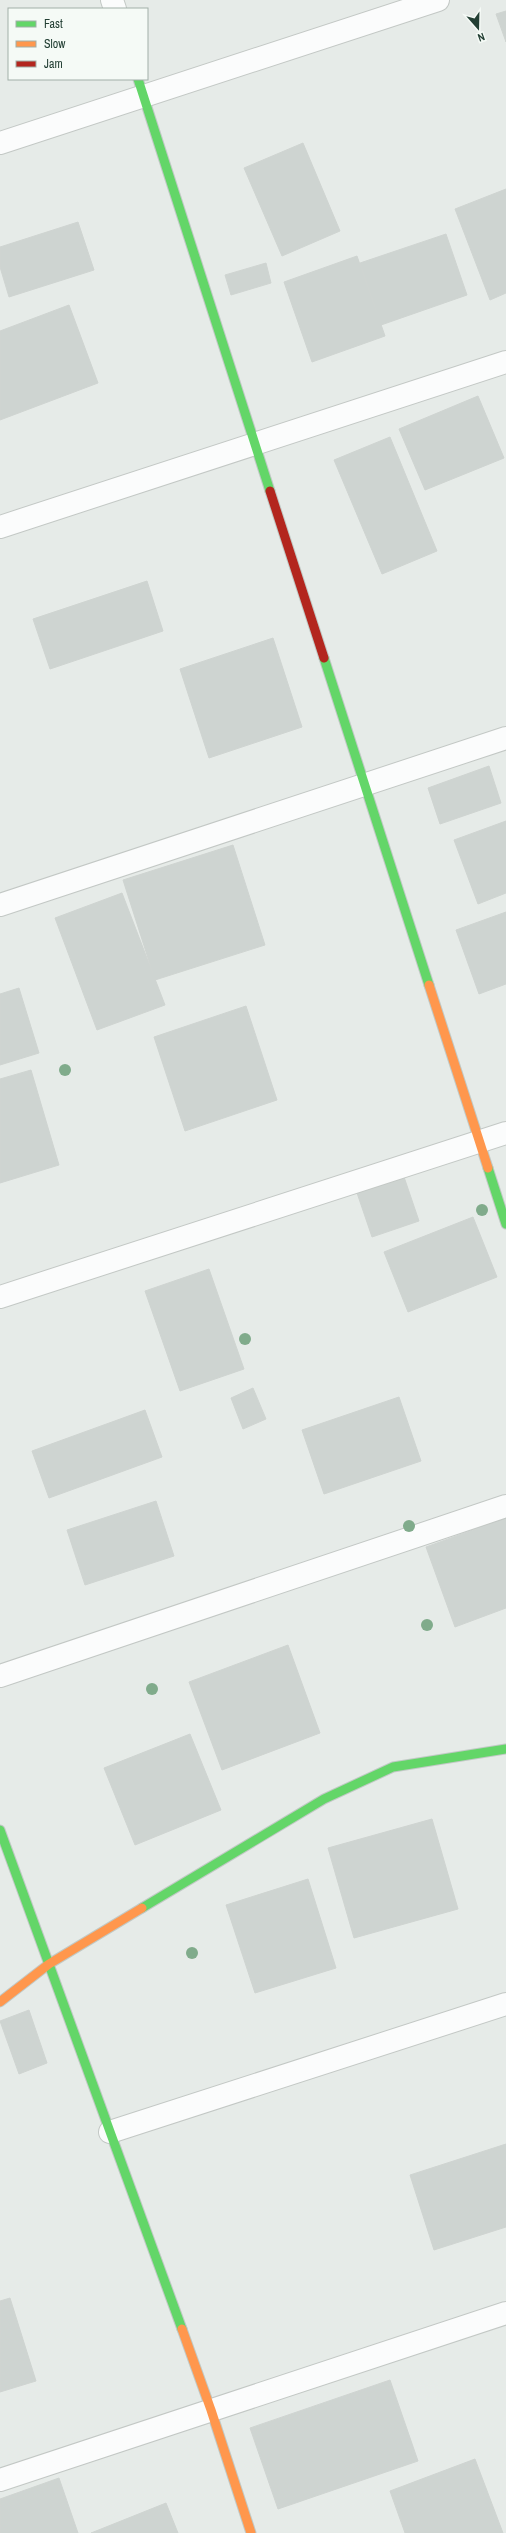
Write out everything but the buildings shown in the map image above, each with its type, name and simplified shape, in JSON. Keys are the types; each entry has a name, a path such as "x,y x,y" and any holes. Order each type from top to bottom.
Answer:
{"street":[{"path":"0,144 141,88 438,0"},
{"path":"141,88 506,1224"},
{"path":"0,527 506,362"},
{"path":"0,905 506,738"},
{"path":"0,1297 506,1133"},
{"path":"0,1676 506,1506"},
{"path":"0,2002 49,1964 324,1799 393,1767 506,1749"},
{"path":"0,1830 211,2410 251,2533"},
{"path":"110,2132 506,2004"},
{"path":"0,2480 506,2313"}],"traffic: fast":[{"path":"138,80 270,491"},
{"path":"324,658 429,985"},
{"path":"488,1168 506,1224"},
{"path":"142,1908 324,1799 393,1767 506,1749"},
{"path":"0,1830 182,2329"}],"traffic: slow":[{"path":"429,985 488,1168"},
{"path":"0,2002 49,1964 142,1908"},
{"path":"182,2329 211,2410 251,2533"}],"traffic: jam":[{"path":"270,491 324,658"}]}
